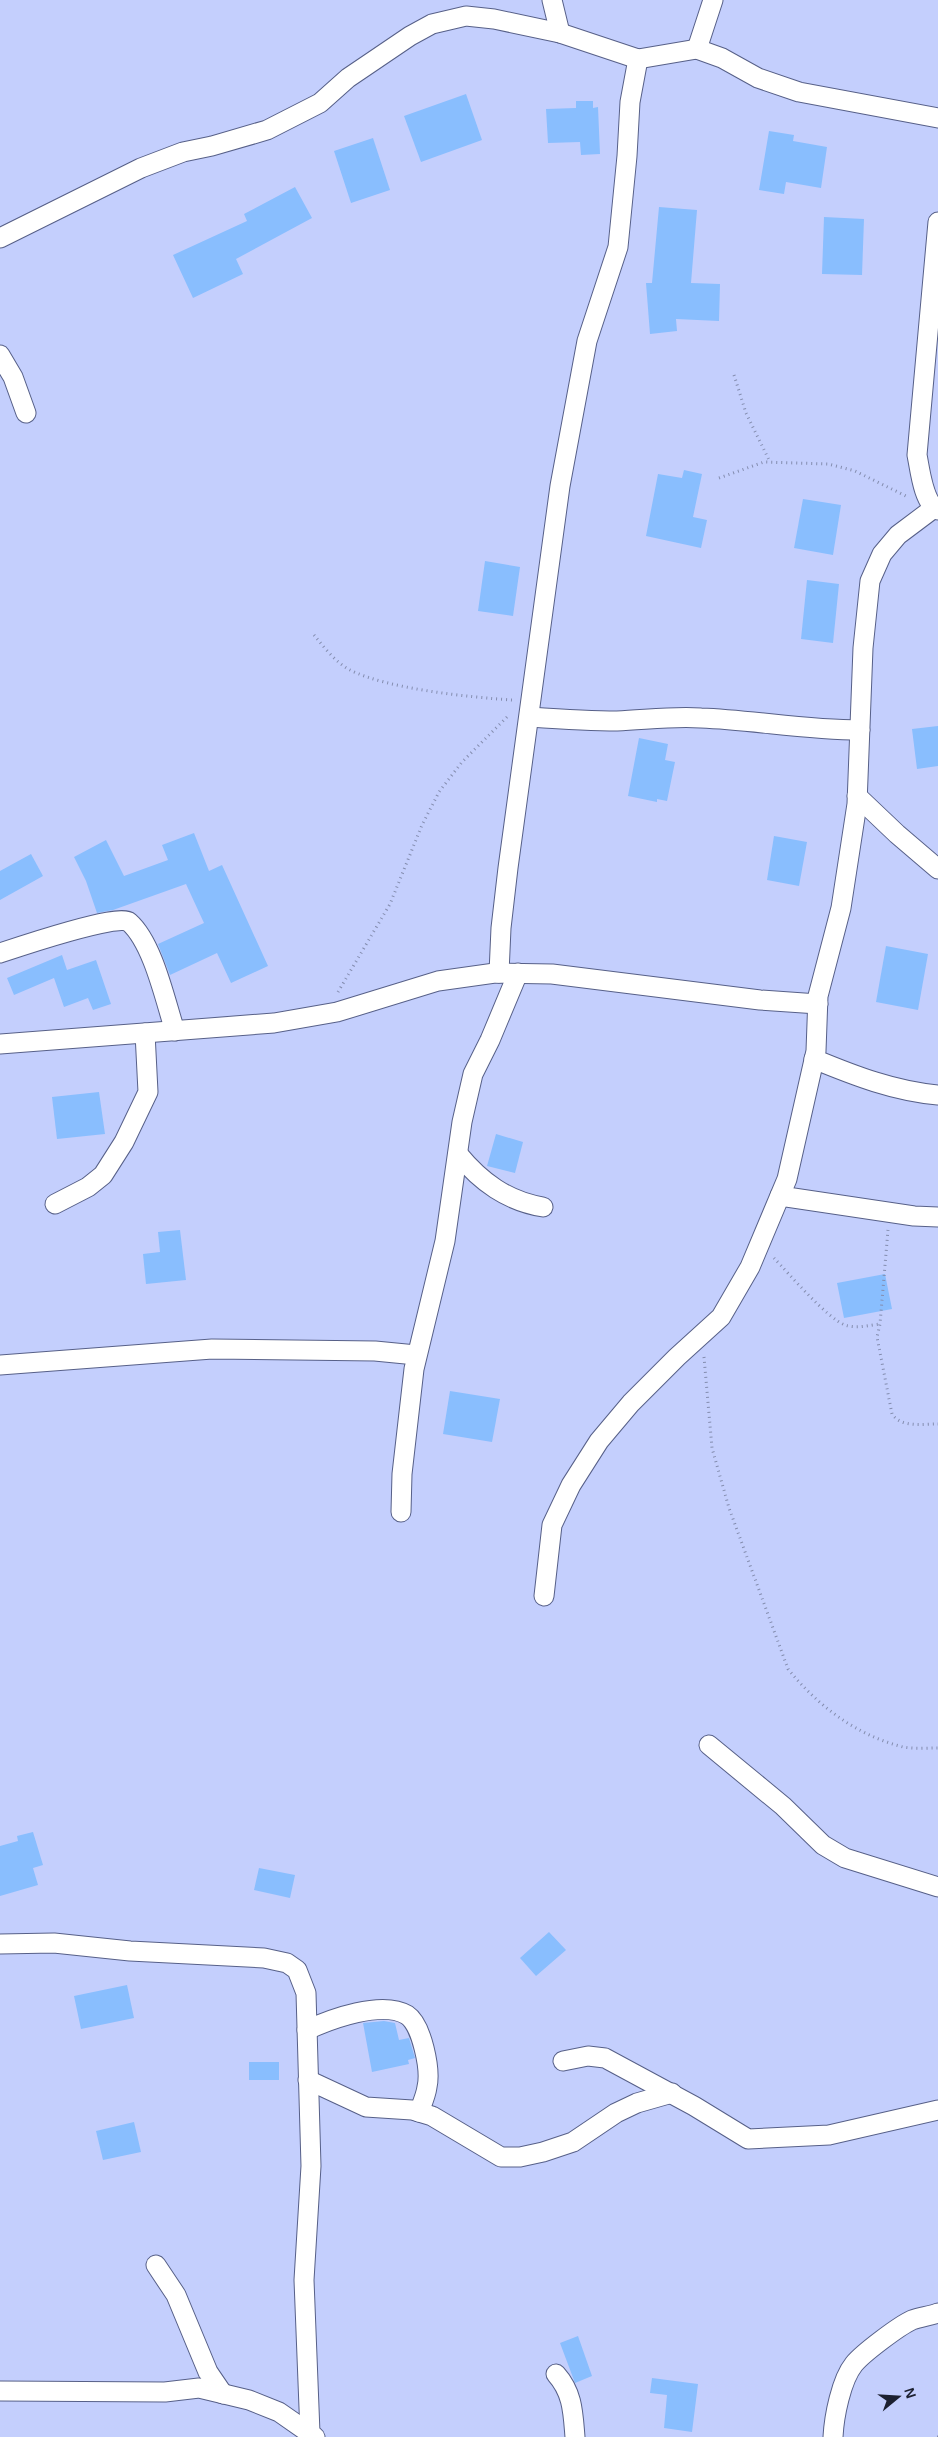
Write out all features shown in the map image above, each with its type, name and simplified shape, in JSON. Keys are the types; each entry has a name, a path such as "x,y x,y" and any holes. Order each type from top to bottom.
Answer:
{"street":[{"path":"552,0 560,33"},
{"path":"697,49 713,0"},
{"path":"0,238 141,168 183,152 212,146 267,130 320,103 348,78 382,53 432,24 466,16 494,19 560,33 638,58 697,49 722,58 758,78 799,92 938,118"},
{"path":"499,972 501,928 508,868 560,486 587,341 618,247 630,102 638,58"},
{"path":"544,1596 552,1525 571,1485 599,1441 631,1403 721,1317 750,1267 787,1179 814,1059 818,1004 841,908 857,796 863,648 870,581 882,554 898,535 934,506 924,490 917,455 938,222"},
{"path":"0,355 13,377 26,413"},
{"path":"529,703 576,720 660,717 703,718 821,730 860,730"},
{"path":"857,796 896,834 938,869"},
{"path":"0,953 84,927 120,919 128,921 142,939 152,961 175,1031"},
{"path":"0,1044 274,1023 324,1015 438,981 499,972 552,974 760,1000 818,1004"},
{"path":"401,1512 402,1474 416,1355 445,1241 462,1122 473,1074 490,1040 518,973"},
{"path":"56,1204 88,1186 103,1174 124,1142 148,1092 145,1033"},
{"path":"814,1059 867,1080 910,1092 938,1095"},
{"path":"458,1154 481,1180 498,1191 529,1205 543,1207"},
{"path":"780,1196 938,1217"},
{"path":"0,1365 212,1349 375,1351 416,1355"},
{"path":"710,1745 783,1806 823,1845 845,1858 938,1887"},
{"path":"0,1944 54,1943 130,1951 236,1956 287,1963 297,1970 306,1993 311,2194 304,2280 313,2435"},
{"path":"307,2030 351,2014 392,2011 407,2016 418,2030 427,2065 428,2085 419,2112"},
{"path":"563,2061 588,2056 605,2058 672,2093 748,2139 829,2135 938,2110"},
{"path":"308,2080 366,2107 419,2112 432,2116 501,2157 520,2157 543,2152 572,2142 616,2113 637,2103 672,2093"},
{"path":"156,2265 176,2295 208,2372 223,2394"},
{"path":"833,2437 833,2423 841,2392 853,2364 912,2320 938,2313"},
{"path":"556,2374 565,2384 572,2398 575,2437"},
{"path":"0,2391 165,2392 199,2388 249,2400 279,2412 313,2435"}],"path":[{"path":"734,375 746,413 770,462"},
{"path":"719,478 770,462 839,465 870,477 903,496 934,506"},
{"path":"314,635 332,656 348,669 376,680 490,699 529,703"},
{"path":"324,1015 390,904 422,825 439,792 462,762 529,703"},
{"path":"890,1212 877,1344 892,1414 896,1420 902,1423 938,1424"},
{"path":"760,1243 810,1295 844,1325 853,1327 880,1324"},
{"path":"702,1334 712,1448 729,1508 788,1669 803,1687 847,1724 870,1736 905,1747 938,1748"}],"building":[{"path":"466,94 482,140 421,162 404,116"},
{"path":"576,101 593,101 593,108 598,107 600,154 581,155 580,142 548,143 546,109 576,108"},
{"path":"769,131 794,135 793,141 827,147 821,188 786,182 784,194 759,190"},
{"path":"373,138 390,190 351,203 334,151"},
{"path":"295,187 312,218 236,259 243,274 193,298 173,255 247,221 244,214"},
{"path":"659,207 697,210 691,283 720,284 719,321 676,319 677,331 650,334 646,283 652,283"},
{"path":"824,217 864,219 862,275 822,274"},
{"path":"684,470 702,474 693,517 707,520 701,548 646,536 658,474 682,478"},
{"path":"803,499 841,505 833,555 794,548"},
{"path":"485,561 520,567 513,616 478,611"},
{"path":"807,580 839,584 833,643 801,639"},
{"path":"938,726 938,766 917,769 912,729"},
{"path":"639,738 668,744 665,760 675,762 667,801 657,799 657,802 628,796"},
{"path":"194,833 209,871 222,865 268,966 231,983 217,953 170,975 158,944 204,923 186,884 113,910 97,913 86,881 74,857 106,840 124,876 168,860 162,845"},
{"path":"774,836 807,842 799,886 767,880"},
{"path":"31,854 43,876 0,900 0,871"},
{"path":"886,946 928,954 918,1010 876,1002"},
{"path":"62,955 67,970 96,960 111,1004 93,1010 88,998 64,1007 54,978 14,995 7,978"},
{"path":"99,1092 105,1134 57,1139 52,1097"},
{"path":"496,1134 523,1142 515,1173 487,1166"},
{"path":"180,1230 186,1280 146,1284 143,1254 160,1252 158,1232"},
{"path":"885,1274 892,1309 844,1318 837,1283"},
{"path":"450,1391 500,1399 492,1442 443,1434"},
{"path":"33,1832 43,1865 33,1868 38,1885 0,1896 0,1846 18,1841 17,1836"},
{"path":"259,1868 295,1875 290,1898 254,1890"},
{"path":"549,1932 566,1950 536,1976 520,1958"},
{"path":"127,1985 134,2018 81,2029 74,1996"},
{"path":"384,2021 395,2023 399,2040 409,2038 415,2058 408,2060 409,2064 372,2072 363,2023"},
{"path":"249,2062 279,2062 279,2080 249,2080"},
{"path":"134,2122 141,2152 103,2160 96,2131"},
{"path":"578,2336 592,2376 575,2383 560,2343"},
{"path":"652,2378 698,2384 692,2432 664,2428 667,2395 650,2393"}]}
